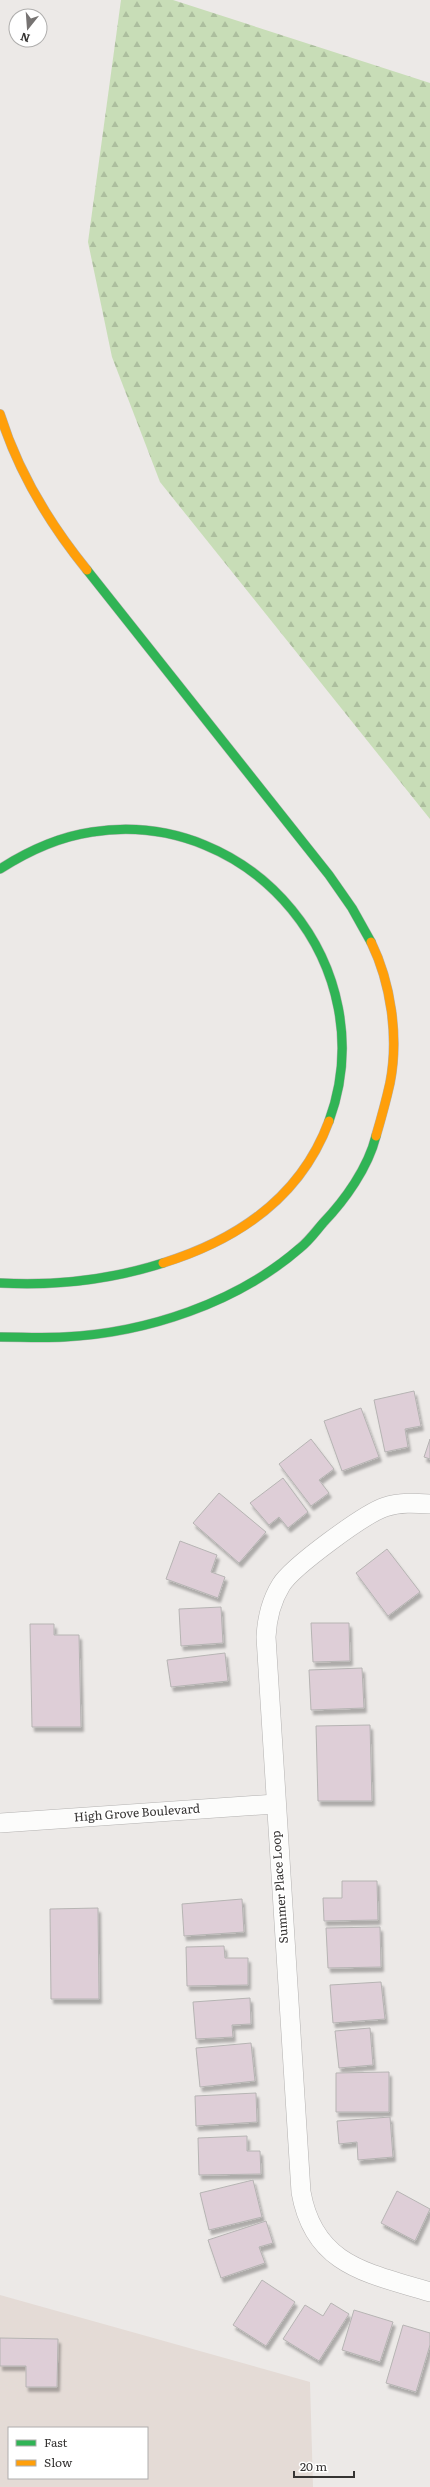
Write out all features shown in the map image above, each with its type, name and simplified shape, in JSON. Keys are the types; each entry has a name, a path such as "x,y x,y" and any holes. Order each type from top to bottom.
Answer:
{"highway":[{"path":"0,414 18,464 52,524 329,875 353,908 373,945 384,978 393,1037 388,1099 372,1151 341,1206 319,1232 292,1256 260,1278 229,1295 163,1320 122,1330 81,1336 40,1339 0,1337"},
{"path":"0,869 22,856 55,841 86,834 118,830 152,831 185,837 218,850 250,868 277,891 298,915 314,939 327,965 335,991 343,1039 339,1089 325,1134 300,1176 283,1197 261,1216 200,1252 140,1271 59,1284 0,1283"}],"street":[{"name":"Summer Place Loop","path":"430,1504 401,1503 371,1512 293,1571 282,1584 273,1599 267,1618 266,1637 274,1804 300,2184 304,2209 319,2241 346,2264 363,2272 430,2292"},
{"name":"High Grove Boulevard","path":"0,1823 274,1804"}],"shaded area":[{"path":"0,2295 310,2382 313,2487 0,2487"}],"green space":[{"path":"121,0 173,0 430,83 430,819 160,482 112,357 88,242"}],"building":[{"path":"414,1391 421,1426 405,1429 408,1447 385,1452 374,1400"},
{"path":"361,1408 379,1457 342,1471 324,1421"},
{"path":"311,1439 334,1469 319,1480 329,1493 311,1506 279,1464"},
{"path":"430,1439 430,1459 424,1457"},
{"path":"283,1478 308,1512 288,1528 279,1517 269,1525 250,1503"},
{"path":"219,1493 266,1532 239,1563 193,1523"},
{"path":"180,1541 217,1555 211,1572 225,1577 218,1598 166,1579"},
{"path":"387,1549 420,1592 388,1616 356,1573"},
{"path":"221,1607 223,1643 181,1646 179,1609"},
{"path":"311,1623 349,1623 350,1661 313,1662"},
{"path":"30,1624 54,1624 54,1635 79,1635 81,1727 32,1727"},
{"path":"225,1653 228,1681 171,1687 167,1660"},
{"path":"362,1668 364,1708 311,1710 309,1670"},
{"path":"370,1725 372,1801 318,1801 316,1726"},
{"path":"342,1881 377,1881 378,1920 324,1921 323,1898 342,1898"},
{"path":"242,1899 244,1932 184,1936 182,1904"},
{"path":"98,1908 99,1999 51,1999 50,1909"},
{"path":"380,1927 381,1967 328,1968 326,1928"},
{"path":"224,1946 225,1958 248,1958 248,1985 187,1986 186,1947"},
{"path":"381,1982 385,2019 333,2023 330,1985"},
{"path":"250,1998 251,2024 232,2025 233,2037 196,2039 193,2002"},
{"path":"370,2028 373,2065 339,2068 335,2031"},
{"path":"251,2043 255,2081 200,2087 196,2048"},
{"path":"389,2072 389,2112 336,2112 336,2073"},
{"path":"256,2093 257,2122 196,2126 195,2096"},
{"path":"390,2117 393,2157 358,2160 357,2142 339,2144 337,2121"},
{"path":"247,2136 247,2151 260,2151 261,2174 199,2175 198,2138"},
{"path":"253,2180 262,2217 209,2230 200,2193"},
{"path":"397,2191 430,2209 415,2241 381,2223"},
{"path":"266,2221 273,2243 259,2247 265,2263 221,2278 208,2240"},
{"path":"262,2280 295,2302 266,2346 233,2325"},
{"path":"331,2303 349,2314 319,2361 283,2339 305,2305 323,2316"},
{"path":"354,2310 393,2322 380,2362 342,2350"},
{"path":"403,2325 430,2333 430,2345 416,2392 386,2383"},
{"path":"0,2338 58,2339 57,2387 26,2387 26,2366 0,2366"}],"traffic: fast":[{"path":"87,570 329,875 352,908 371,942"},
{"path":"0,869 21,856 67,837 92,832 151,831 205,845 253,872 292,910 321,956 338,1008 341,1064 329,1121"},
{"path":"0,1337 64,1337 127,1329 158,1322 189,1312 248,1285 275,1267 303,1245 331,1214 362,1172 376,1136"},
{"path":"0,1283 41,1284 103,1278 163,1263"}],"traffic: slow":[{"path":"0,414 16,456 36,496 60,534 87,570"},
{"path":"371,942 384,975 388,993 394,1047 390,1083 376,1136"},
{"path":"163,1263 216,1242 241,1228 263,1212 284,1193 302,1172 317,1148 329,1121"}]}
